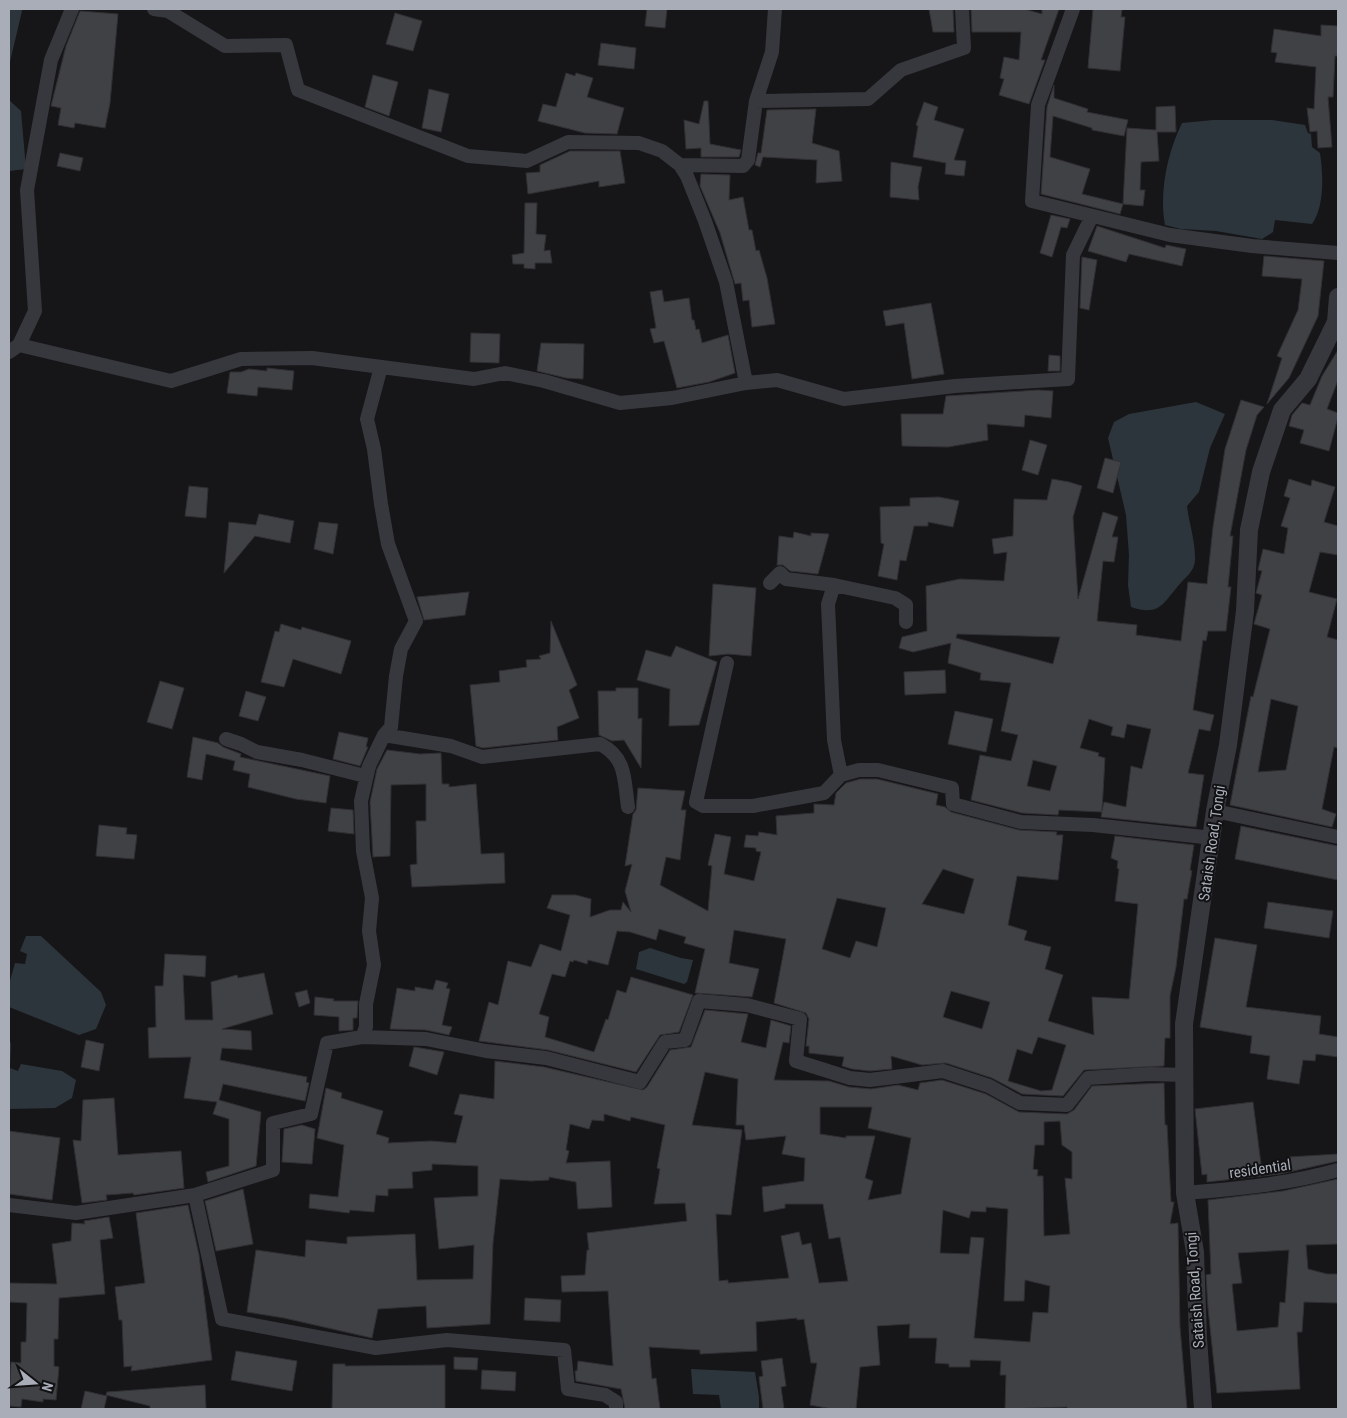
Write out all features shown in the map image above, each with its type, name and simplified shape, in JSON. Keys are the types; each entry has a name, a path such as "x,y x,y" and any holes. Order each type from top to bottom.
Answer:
{"street":[{"path":"72,9 51,60 27,190 35,312 14,349 171,381 241,359 312,358 474,379 505,373 544,381 620,403 672,398 746,383 777,380 844,399 955,386 1068,379 1073,255 1092,216"},
{"path":"154,9 168,11 225,46 286,45 298,90 468,156 527,161 568,142 639,143 662,151 680,165 691,185 726,282 746,383"},
{"path":"680,165 743,166 748,160 756,101 772,52 775,9"},
{"path":"756,101 868,99 901,70 964,48 962,9"},
{"path":"1074,9 1038,105 1032,201 1170,235 1252,246 1338,253"},
{"name":"Sataish Road, Tongi","path":"1203,1409 1195,1252 1185,1193 1184,1024 1215,811 1228,745 1245,611 1249,530 1261,472 1282,410 1308,379 1333,338 1338,297"},
{"path":"226,739 257,752 302,760 364,776 384,736 391,727 396,676 401,649 416,621 388,544 380,504 374,449 367,420 380,367"},
{"path":"770,583 780,573 786,579 834,585 896,598 906,605 906,622"},
{"path":"834,585 828,604 828,614 834,740 841,775"},
{"path":"727,662 696,802 703,806 753,806 824,794 841,775 859,770 878,770 952,788 953,804 1021,822 1093,825 1212,838"},
{"path":"384,736 450,746 482,756 600,744 613,751 621,765 628,807"},
{"path":"362,1037 366,1027 366,1004 374,965 369,931 372,898 363,851 361,801 369,766"},
{"path":"1215,811 1338,837"},
{"path":"9,1205 76,1213 195,1195 273,1170 273,1123 311,1114 327,1043 362,1037 426,1039 486,1051 546,1058 640,1082 665,1042 685,1040 699,1001 748,1005 800,1020 796,1060 850,1078 870,1080 943,1070 989,1086 1020,1103 1067,1105 1088,1078 1150,1074 1184,1075"},
{"name":"residential","path":"1185,1193 1239,1189 1312,1177 1338,1170"},
{"path":"195,1195 222,1319 376,1348 447,1340 564,1350 568,1389 605,1395 616,1402 616,1409"}],"shaded area":[{"path":"9,9 22,9 22,11 9,66"},
{"path":"9,100 21,111 26,169 9,171"},
{"path":"1213,120 1272,120 1305,125 1308,133 1311,134 1312,147 1320,153 1322,170 1321,199 1312,224 1275,220 1273,232 1262,239 1216,231 1181,229 1165,225 1163,200 1168,160 1182,123"},
{"path":"1196,402 1225,414 1210,448 1199,492 1187,506 1194,544 1194,566 1168,599 1159,607 1148,610 1131,607 1128,585 1129,555 1126,515 1108,438 1114,422 1129,414"},
{"path":"26,936 41,936 101,992 106,1005 96,1029 79,1035 9,1007 9,984 15,963 25,964 27,954 20,951"},
{"path":"650,948 693,960 687,982 684,984 636,969 639,952"},
{"path":"9,1038 11,1044 10,1068 18,1071 21,1064 62,1071 76,1080 72,1098 55,1108 9,1109"},
{"path":"691,1369 755,1372 759,1409 721,1409 719,1395 693,1394"}],"building":[{"path":"647,9 667,9 665,28 645,26"},
{"path":"929,9 953,9 954,32 933,32"},
{"path":"971,9 1024,9 1042,14 1042,9 1059,9 1041,60 1045,60 1029,104 999,95 1004,79 1000,78 1004,57 1019,60 1021,32 972,32"},
{"path":"1093,9 1122,9 1121,17 1125,17 1120,71 1088,68"},
{"path":"80,11 118,14 110,103 105,128 75,123 74,128 58,125 61,108 51,106 66,46"},
{"path":"395,13 422,21 413,51 386,44"},
{"path":"1321,25 1338,26 1338,56 1335,56 1333,97 1328,97 1332,147 1318,148 1317,131 1310,132 1307,108 1314,109 1316,67 1275,62 1277,53 1271,52 1274,29 1321,36"},
{"path":"601,43 636,48 634,69 598,65"},
{"path":"566,73 575,76 576,73 593,78 587,97 624,108 617,134 585,133 538,121 543,104 556,107"},
{"path":"373,75 398,82 389,116 365,107"},
{"path":"1054,85 1054,98 1088,109 1087,112 1128,120 1124,136 1092,130 1092,128 1053,116 1050,157 1090,169 1082,194 1123,204 1120,214 1041,194 1047,107"},
{"path":"429,89 449,94 441,132 422,128"},
{"path":"704,101 708,101 710,144 741,150 739,157 701,157 701,148 686,149 684,120 699,124"},
{"path":"924,102 938,107 934,120 964,129 954,160 966,161 964,176 945,174 946,163 913,157 918,126 916,125"},
{"path":"1175,106 1176,132 1157,132 1159,161 1141,162 1140,190 1145,190 1143,206 1123,204 1127,128 1156,130 1156,107"},
{"path":"816,109 812,143 839,151 842,181 816,183 817,160 763,157 760,167 755,165 758,153 761,153 767,110"},
{"path":"570,151 620,151 625,183 599,187 599,181 528,194 526,173 540,172 540,165"},
{"path":"60,153 83,158 80,171 57,166"},
{"path":"891,162 922,167 918,187 919,200 890,197"},
{"path":"701,174 730,175 729,200 743,197 749,230 752,230 756,251 759,250 767,278 775,324 752,327 749,300 743,301 741,283 735,284 720,233 700,186"},
{"path":"525,203 537,203 536,234 546,235 544,251 550,250 552,263 535,263 535,269 524,268 524,264 513,264 512,255 524,253"},
{"path":"1051,215 1070,219 1067,228 1061,227 1052,257 1040,253"},
{"path":"1097,226 1165,248 1166,245 1186,249 1182,266 1129,254 1126,262 1088,251"},
{"path":"1264,256 1324,261 1318,316 1289,378 1267,404 1282,358 1277,356 1298,310 1302,279 1262,276"},
{"path":"1082,257 1097,260 1089,310 1080,308"},
{"path":"662,290 664,302 689,298 692,320 694,320 696,330 699,329 702,343 728,335 735,373 709,382 677,388 664,341 654,343 650,329 656,328 650,292"},
{"path":"931,303 944,374 912,379 904,323 886,326 883,311"},
{"path":"471,333 500,334 499,363 470,362"},
{"path":"541,343 584,344 583,379 566,378 537,371"},
{"path":"1338,350 1338,380 1327,409 1338,413 1338,417 1329,451 1300,443 1304,430 1289,426 1292,415 1302,403 1310,405 1322,376"},
{"path":"1049,355 1060,356 1060,371 1048,371"},
{"path":"267,368 294,371 292,390 258,387 257,396 227,393 230,372 241,372 249,369 267,371"},
{"path":"1038,390 1053,391 1051,418 1025,415 1024,427 987,424 988,440 948,447 902,446 901,414 943,414 946,396"},
{"path":"1241,400 1264,407 1257,415 1246,450 1230,536 1233,536 1228,587 1231,587 1226,631 1208,631 1206,641 1203,640 1193,710 1214,715 1210,731 1199,729 1188,773 1204,775 1196,827 1101,817 1102,812 1059,810 1058,815 1022,813 971,800 980,755 1011,761 1018,735 1001,731 1011,683 980,680 981,673 948,663 951,643 913,652 899,648 902,637 927,631 926,586 960,579 1004,581 1007,552 994,554 992,539 1013,536 1014,499 1047,500 1052,479 1069,482 1082,486 1073,517 1078,599 1103,512 1118,517 1112,537 1118,537 1114,562 1103,561 1097,621 1137,625 1136,635 1181,641 1188,582 1207,584 1213,527 1225,449","holes":["957,634 1060,637 1053,664 956,638","1089,719 1113,727 1111,735 1124,738 1127,724 1151,729 1142,769 1131,766 1126,807 1104,802 1102,811 1105,758 1098,756 1099,753 1080,748","1033,760 1057,766 1050,791 1027,786"]},
{"path":"1030,440 1047,445 1038,475 1022,470"},
{"path":"1105,458 1121,462 1113,493 1097,488"},
{"path":"1289,479 1311,486 1312,480 1335,487 1324,522 1338,526 1338,555 1320,552 1309,592 1337,599 1327,637 1338,640 1338,748 1334,747 1322,809 1336,814 1332,827 1230,805 1251,696 1253,697 1270,629 1254,624 1262,595 1256,593 1262,571 1258,570 1263,549 1284,554 1288,528 1281,526 1290,498 1284,496","holes":["1271,699 1298,706 1286,770 1258,772"]},
{"path":"189,486 208,488 206,518 185,516"},
{"path":"939,497 959,501 953,527 928,522 928,526 914,526 906,561 900,560 897,580 878,576 884,544 881,543 880,507 910,506 910,498"},
{"path":"259,514 294,521 290,543 255,536 224,573 229,522 256,525"},
{"path":"319,522 338,524 333,554 314,549"},
{"path":"794,532 811,536 811,533 829,534 818,574 790,571 783,565 777,565 779,536 793,538"},
{"path":"713,584 756,588 751,656 728,654 709,656"},
{"path":"469,592 465,615 424,620 417,597"},
{"path":"551,621 577,685 569,690 579,718 557,727 558,740 483,748 476,746 470,685 500,682 499,671 527,667 526,660 541,659 539,656 550,653"},
{"path":"281,624 301,630 302,627 351,641 341,674 293,659 284,687 261,682 275,631 279,632"},
{"path":"676,646 717,662 699,725 669,726 670,689 637,680 646,650 671,657"},
{"path":"945,670 946,693 905,695 904,672"},
{"path":"160,681 184,688 172,729 147,722"},
{"path":"616,688 638,688 638,719 642,718 641,768 624,740 612,741 599,735 598,691 616,691"},
{"path":"246,691 266,697 258,721 239,716"},
{"path":"955,711 993,719 986,752 948,744"},
{"path":"339,732 368,738 366,747 368,747 360,766 333,759"},
{"path":"193,737 218,743 241,754 240,757 330,776 326,803 296,799 248,787 250,774 233,770 235,761 206,754 202,780 187,777"},
{"path":"387,750 420,754 441,753 442,784 449,784 449,787 476,784 481,854 504,853 505,883 412,887 410,865 417,864 416,821 426,821 426,784 391,785 390,856 373,857 370,802 377,769"},
{"path":"860,779 877,779 938,794 936,805 945,807 951,812 1019,830 1057,832 1056,835 1063,835 1058,880 1017,876 1008,925 1027,931 1024,940 1051,947 1045,969 1063,975 1048,1021 1094,1035 1092,997 1129,999 1138,904 1115,901 1119,869 1117,868 1118,861 1111,858 1115,836 1194,845 1190,870 1192,871 1187,899 1184,899 1176,967 1170,996 1170,1038 1165,1038 1164,1066 1084,1070 1063,1096 1022,1094 992,1078 946,1063 922,1065 891,1056 892,1069 870,1071 842,1066 844,1057 809,1053 809,1046 806,1046 809,1019 806,1013 774,1003 786,939 734,930 729,963 759,969 752,997 695,993 705,949 684,943 686,937 659,929 656,940 630,932 617,931 608,965 588,960 587,964 574,960 573,962 570,961 565,977 552,974 539,1014 549,1017 545,1037 594,1052 606,1019 608,1020 617,990 626,993 631,977 693,995 679,1032 660,1035 636,1072 548,1050 479,1041 489,1002 498,1005 508,961 531,967 540,944 561,951 570,915 547,908 552,895 576,895 591,899 590,917 610,910 621,910 623,902 631,912 625,891 632,864 625,866 633,814 636,810 638,788 685,791 681,810 686,810 680,860 666,857 660,885 708,911 712,866 708,865 715,834 731,837 724,874 754,881 761,852 756,851 756,848 744,847 746,835 758,836 759,832 777,835 776,816 814,813 814,804 834,805 836,793 846,783","holes":["943,869 974,879 964,914 922,904","837,898 886,908 877,947 856,941 850,958 822,949","951,991 990,1002 982,1029 943,1017","1038,1037 1066,1045 1052,1090 1041,1091 1008,1081 1017,1049 1032,1054"]},
{"path":"331,808 353,810 354,834 328,831"},
{"path":"99,825 127,828 126,834 137,835 134,859 96,856"},
{"path":"1241,826 1338,846 1338,880 1235,859"},
{"path":"1268,902 1333,911 1329,938 1264,928"},
{"path":"1215,938 1257,945 1246,1007 1321,1016 1319,1034 1338,1037 1338,1057 1316,1054 1315,1061 1303,1060 1299,1084 1267,1079 1270,1056 1250,1053 1252,1036 1200,1027"},
{"path":"165,954 206,956 205,977 183,975 185,1020 213,1020 211,982 237,975 238,978 264,973 273,1014 222,1029 251,1031 252,1050 222,1048 220,1060 307,1077 306,1082 309,1083 305,1101 223,1084 219,1100 261,1112 256,1166 208,1182 206,1172 229,1166 229,1119 213,1114 217,1102 184,1098 191,1057 149,1058 148,1028 156,1027 155,986 163,986"},
{"path":"436,980 448,983 446,988 450,989 442,1025 452,1027 449,1035 426,1030 390,1029 397,988 415,991 415,987 433,990"},
{"path":"307,990 310,1003 299,1007 295,993"},
{"path":"315,997 334,999 333,1001 358,1001 357,1018 353,1018 353,1030 339,1031 339,1017 314,1015"},
{"path":"705,1010 748,1014 741,1042 766,1048 771,1020 791,1026 789,1043 783,1042 774,1080 829,1081 849,1087 871,1089 898,1085 918,1090 920,1083 942,1080 986,1094 1019,1112 1067,1114 1074,1110 1092,1086 1164,1083 1171,1202 1174,1202 1170,1224 1178,1223 1180,1327 1187,1409 1067,1409 1067,1407 1005,1409 1006,1375 1000,1375 1001,1361 970,1360 970,1367 949,1367 949,1364 935,1363 937,1338 909,1338 910,1324 877,1326 880,1365 860,1367 856,1409 832,1409 810,1405 817,1363 811,1363 804,1319 797,1320 797,1318 756,1322 757,1351 700,1354 700,1350 649,1347 652,1379 656,1378 660,1409 625,1409 621,1389 576,1381 575,1371 577,1371 578,1361 613,1366 608,1291 562,1292 561,1276 585,1275 587,1250 589,1250 587,1233 687,1221 685,1203 654,1204 660,1169 657,1168 665,1125 631,1117 630,1121 604,1114 604,1121 592,1120 589,1129 570,1124 566,1150 569,1151 566,1163 610,1161 612,1207 578,1209 576,1182 549,1177 549,1180 531,1181 500,1179 493,1243 490,1324 427,1328 426,1306 378,1309 372,1338 284,1318 247,1312 256,1250 305,1257 306,1240 347,1244 347,1237 415,1234 417,1280 473,1279 474,1245 439,1249 434,1198 478,1196 478,1166 432,1164 432,1170 412,1172 413,1188 388,1189 388,1196 376,1195 374,1212 350,1210 349,1213 309,1208 310,1194 338,1197 344,1145 317,1138 326,1088 342,1093 341,1098 383,1111 376,1134 389,1138 388,1143 431,1141 456,1143 463,1116 454,1114 460,1094 494,1099 495,1061 544,1067 643,1090 647,1087 670,1050 691,1047","holes":["705,1072 738,1079 736,1125 744,1125 746,1140 786,1136 782,1154 805,1158 804,1181 762,1187 764,1212 785,1208 785,1204 823,1204 829,1239 840,1237 848,1281 819,1283 811,1243 802,1245 799,1232 781,1236 789,1278 728,1283 728,1280 719,1281 716,1214 731,1215 742,1130 692,1125","820,1107 872,1107 868,1128 911,1138 901,1194 868,1200 873,1181 865,1178 875,1136 846,1136 846,1138 820,1134","1060,1121 1062,1145 1072,1152 1072,1179 1065,1178 1070,1234 1044,1236 1043,1176 1037,1176 1038,1170 1033,1169 1035,1145 1044,1145 1044,1122","986,1207 1008,1209 1004,1301 1024,1301 1025,1280 1050,1286 1048,1313 1033,1312 1030,1342 974,1338 984,1238 971,1237 969,1254 940,1253 943,1210 969,1218 971,1211 986,1212"]},
{"path":"86,1040 104,1044 99,1071 81,1067"},
{"path":"414,1047 444,1052 437,1075 409,1066"},
{"path":"114,1098 118,1155 181,1151 184,1188 134,1195 133,1193 106,1195 107,1200 82,1203 73,1140 81,1141 83,1100"},
{"path":"1253,1102 1262,1172 1289,1171 1289,1157 1338,1154 1338,1161 1280,1174 1207,1182 1207,1174 1202,1175 1195,1109"},
{"path":"302,1125 315,1129 312,1164 282,1162 284,1129"},
{"path":"9,1131 60,1138 52,1200 9,1194"},
{"path":"1338,1179 1338,1244 1306,1245 1308,1269 1327,1274 1338,1274 1338,1303 1304,1302 1302,1332 1297,1332 1300,1389 1217,1393 1206,1275 1211,1274 1208,1200 1283,1191","holes":["1289,1250 1285,1303 1280,1302 1278,1327 1237,1331 1232,1284 1242,1283 1238,1253"]},
{"path":"243,1189 253,1244 216,1251 205,1201"},
{"path":"188,1205 199,1255 212,1360 131,1371 132,1366 124,1367 122,1320 119,1320 115,1287 145,1283 136,1213"},
{"path":"109,1217 113,1238 100,1240 105,1294 59,1298 58,1339 54,1339 54,1366 59,1367 56,1400 43,1399 43,1402 22,1399 21,1407 9,1406 11,1362 21,1363 21,1342 26,1342 27,1303 9,1302 9,1283 57,1284 52,1244 71,1241 72,1223 85,1224 84,1221"},
{"path":"525,1298 561,1300 560,1322 524,1320"},
{"path":"236,1351 297,1361 292,1391 231,1380"},
{"path":"454,1357 478,1358 477,1370 454,1369"},
{"path":"782,1358 786,1386 781,1387 784,1409 763,1409 759,1377 763,1376 761,1361"},
{"path":"333,1364 345,1364 345,1366 445,1365 445,1409 332,1409"},
{"path":"482,1370 516,1372 515,1391 481,1389"},
{"path":"205,1385 206,1409 150,1409 150,1406 106,1395 107,1392"},
{"path":"85,1391 107,1396 104,1409 81,1409"}]}
